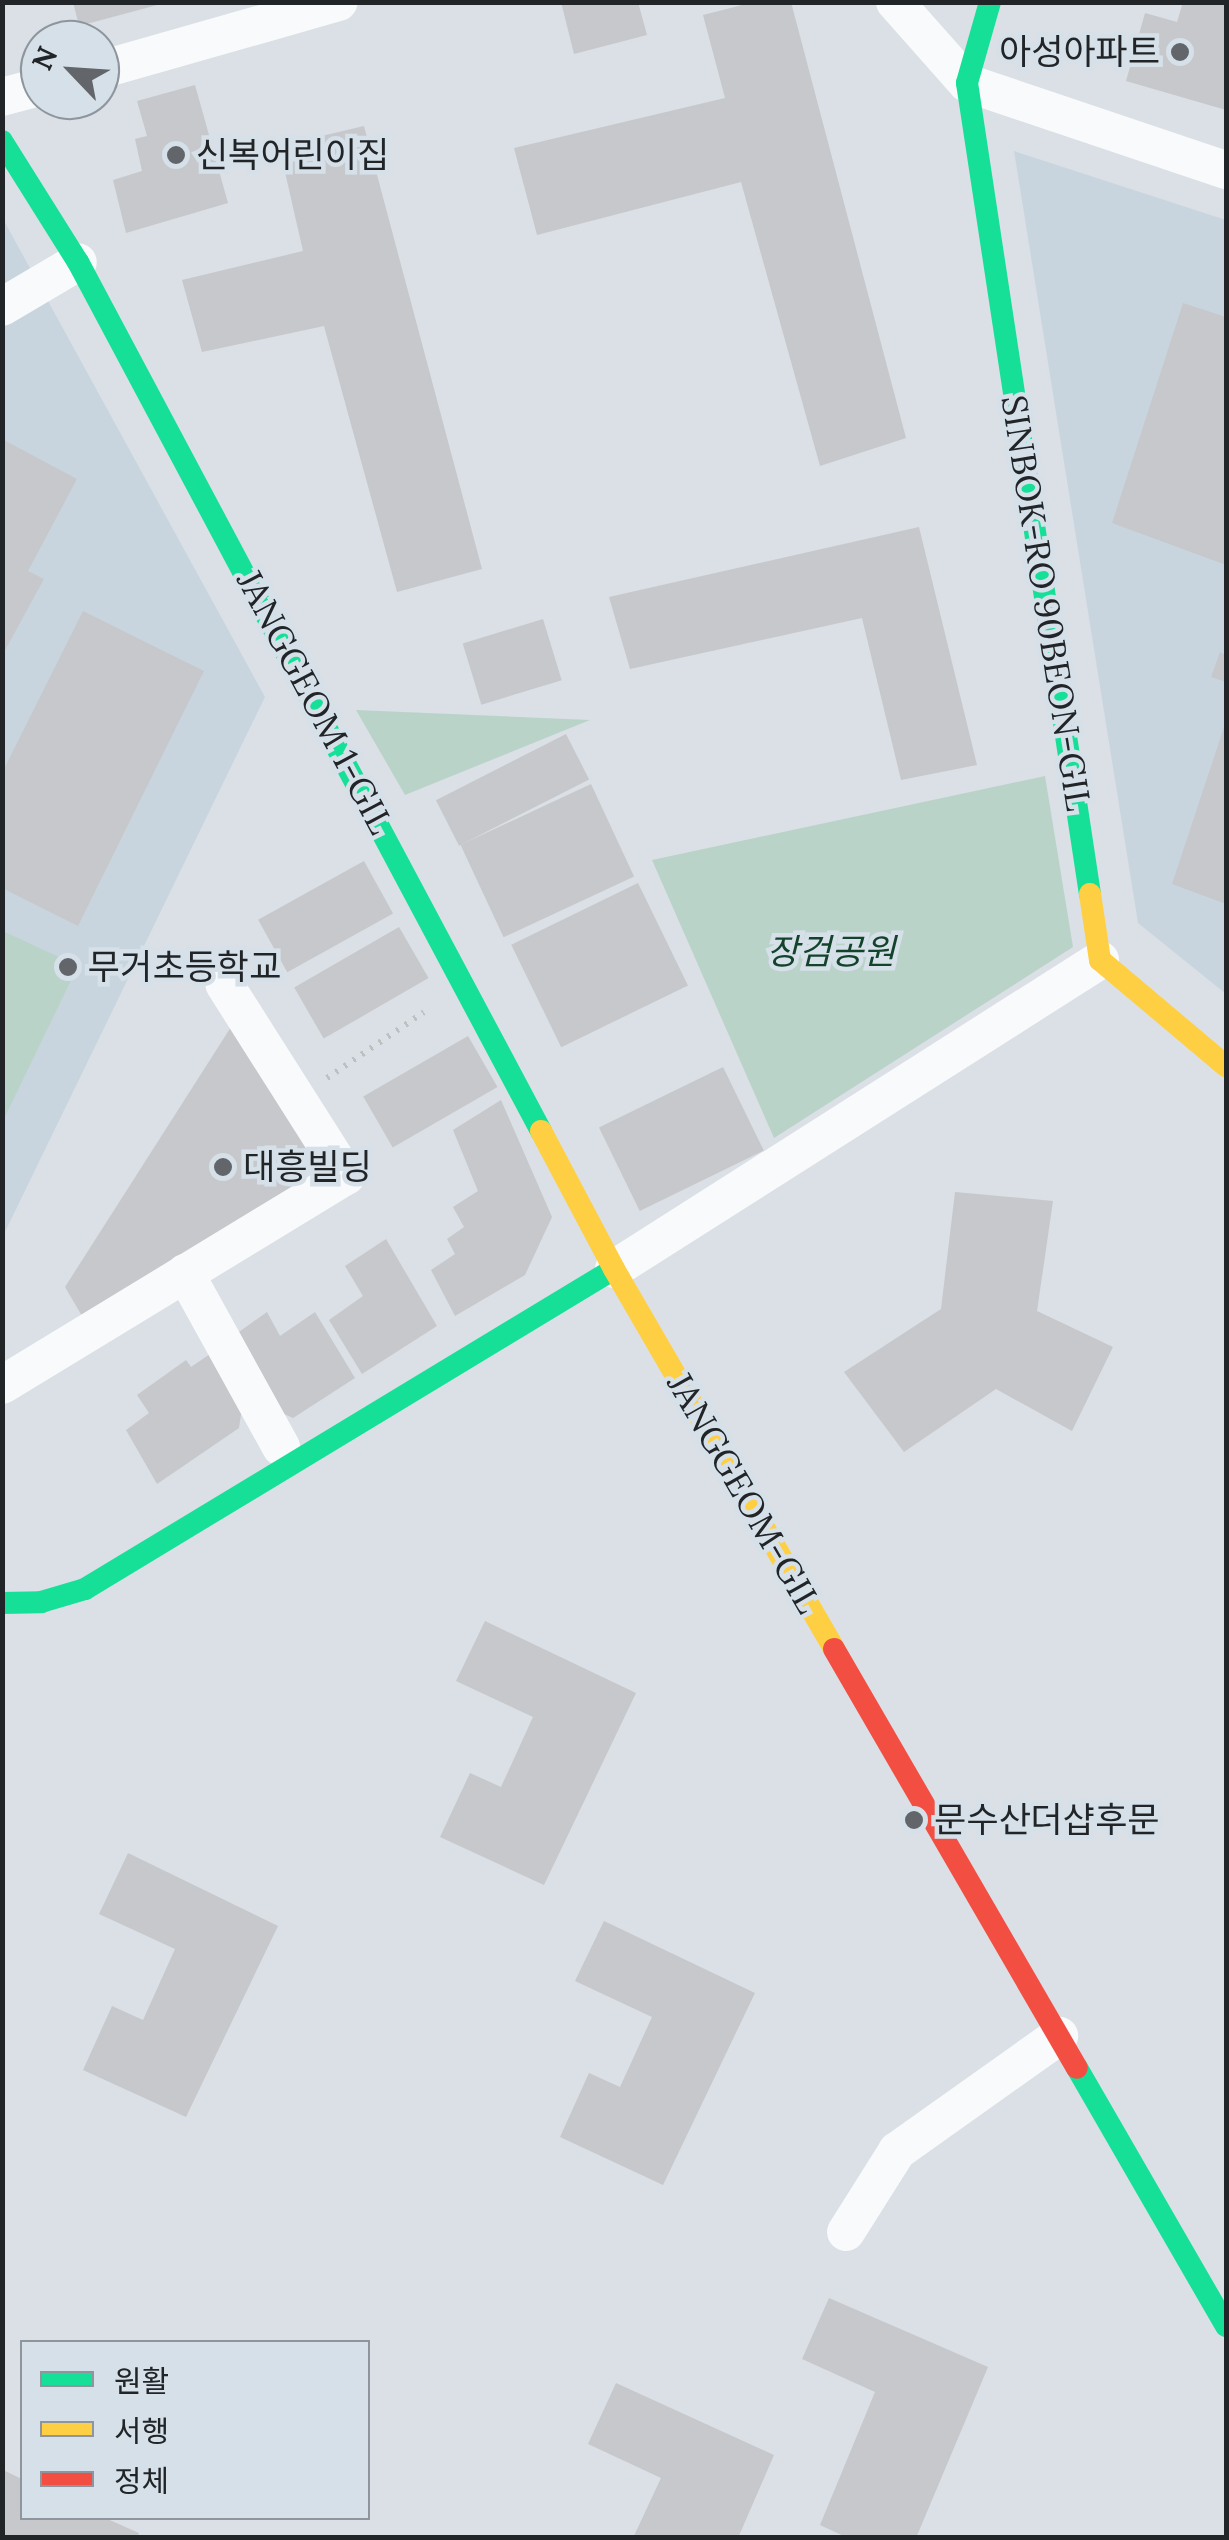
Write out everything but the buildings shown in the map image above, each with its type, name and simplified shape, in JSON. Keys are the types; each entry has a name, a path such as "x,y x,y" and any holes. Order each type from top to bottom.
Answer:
{"street":[{"path":"120,64 338,2"},
{"path":"894,2 967,83 1226,170"},
{"path":"967,83 990,2"},
{"name":"SINBOK-RO 90BEON-GIL","path":"967,83 1100,960"},
{"name":"JANGGEOM 1-GIL","path":"2,142 78,262 466,984 614,1269"},
{"path":"2,307 78,262"},
{"path":"2,1603 41,1602 85,1589 614,1269 1100,960 1226,1066"},
{"path":"2,1386 346,1176 224,984"},
{"name":"JANGGEOM-GIL","path":"614,1269 1226,2326"},
{"path":"185,1273 281,1447"},
{"path":"846,2232 897,2151 1059,2036"}],"path":[{"path":"297,1098 466,984"}],"shaded area":[{"path":"1014,151 1226,220 1226,994 1138,923"},
{"name":"무거초등학교","path":"2,217 265,697 3,1236 2,1236"}],"green space":[{"path":"356,710 590,720 405,795"},
{"name":"장검공원","path":"1045,776 1073,947 774,1138 652,860"},
{"path":"3,931 78,966 3,1121"}],"traffic: fast":[{"path":"990,2 967,83 1090,894"},
{"path":"2,141 78,262 541,1131"},
{"path":"2,1603 41,1602 85,1589 614,1269"},
{"path":"1077,2068 1226,2326"}],"traffic: slow":[{"path":"1090,894 1100,960 1226,1066"},
{"path":"541,1131 614,1269 834,1649"}],"traffic: jam":[{"path":"834,1649 1077,2068"}],"place":[{"name":"아성아파트","path":"1180,52"},
{"name":"신복어린이집","path":"176,155"},
{"name":"무거초등학교","path":"68,967"},
{"name":"대흥빌딩","path":"223,1167"},
{"name":"문수산더샵후문","path":"914,1820"}]}
